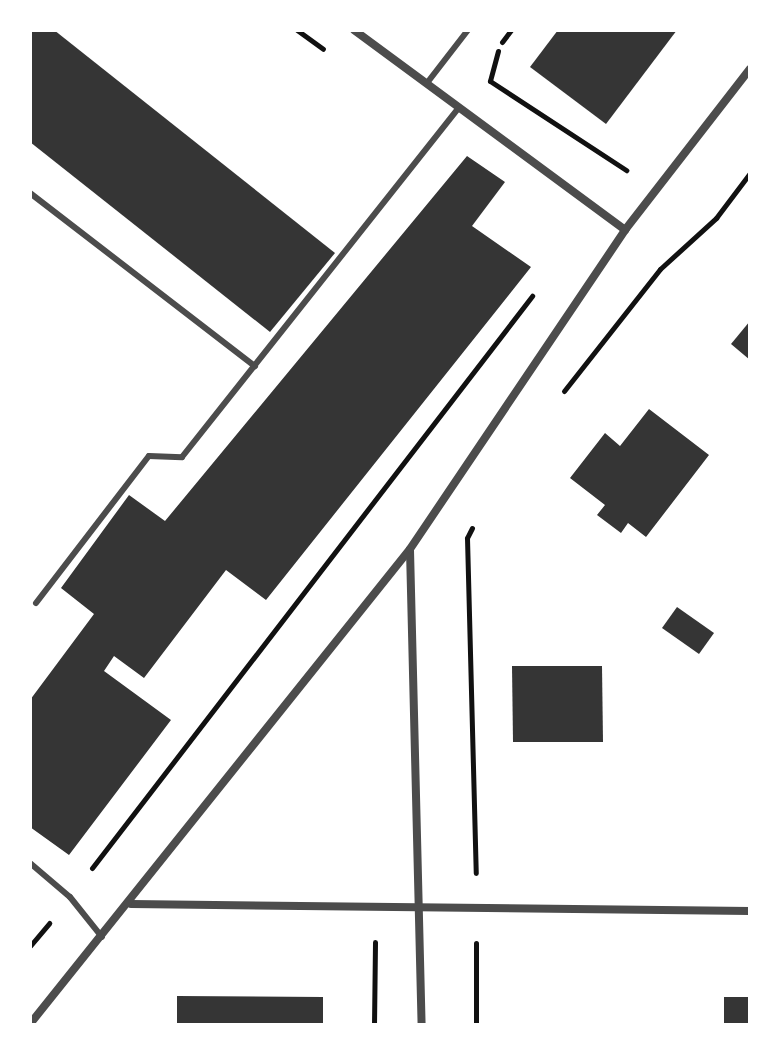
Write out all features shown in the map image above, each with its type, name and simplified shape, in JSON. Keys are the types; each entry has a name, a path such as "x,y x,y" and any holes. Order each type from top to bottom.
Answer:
{"street":[{"path":"354,30 625,230"},
{"path":"30,1024 131,904 410,549 625,230 750,69"},
{"path":"410,549 422,908 422,1025"},
{"path":"131,904 750,911"}],"lane":[{"path":"427,83 468,30"},
{"path":"36,603 149,456 182,457 459,108"},
{"path":"30,193 255,366"},
{"path":"30,863 70,897 102,937"}],"path":[{"path":"511,30 500,44 490,81 628,172"},
{"path":"599,210 637,160"},
{"path":"554,404 660,269 716,218 750,173"},
{"path":"30,946 539,287"},
{"path":"476,1025 467,538 479,514"},
{"path":"374,1025 375,938"}],"building":[{"path":"30,30 54,30 335,253 270,332 30,142"},
{"path":"558,30 677,30 606,124 530,67"},
{"path":"467,156 505,182 472,226 531,267 266,600 226,570 144,678 114,656 104,671 171,720 69,855 30,827 30,700 94,614 61,588 129,495 165,521"},
{"path":"750,321 750,360 731,344"},
{"path":"649,409 709,455 646,537 628,523 621,533 597,515 605,505 570,478 605,433 620,446"},
{"path":"677,607 714,633 699,654 662,628"},
{"path":"512,666 602,666 603,742 513,742"},
{"path":"177,996 323,997 323,1025 177,1025"},
{"path":"724,997 750,997 750,1025 724,1025"}]}
